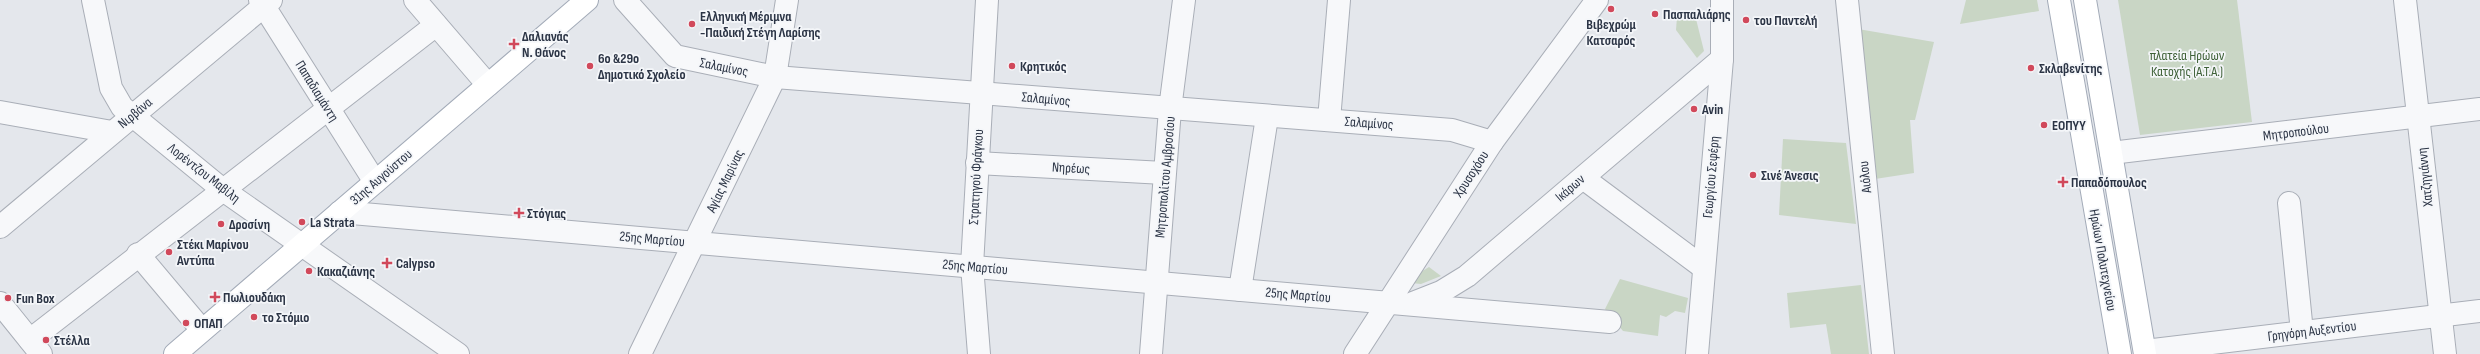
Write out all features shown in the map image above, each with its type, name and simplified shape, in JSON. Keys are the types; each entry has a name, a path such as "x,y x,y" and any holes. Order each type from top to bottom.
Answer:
{"main road":[{"name":"31ης Αυγούστου","path":"175,354 587,0"},
{"name":"Ηρώων Πολυτεχνείου","path":"2060,0 2120,354"},
{"name":"Ηρώων Πολυτεχνείου","path":"2085,0 2145,352"}],"street":[{"name":"Λορέντζου Μαβίλη","path":"93,0 111,88 122,107 223,190 302,244 434,347 458,354"},
{"path":"415,0 488,85"},
{"name":"Σαλαμίνος","path":"625,0 675,56 775,77 1267,117 1330,120 1452,130 1492,142"},
{"name":"Αγίας Μαρίνας","path":"640,354 775,77 787,0"},
{"name":"Στρατηγού Φράγκου","path":"979,354 972,266 980,94 987,0"},
{"name":"Μητροπολίτου Αμβροσίου","path":"1151,354 1154,330 1164,172 1170,109 1184,0"},
{"path":"1330,120 1339,0"},
{"name":"Χρυσοχόου","path":"1355,354 1386,302 1492,142 1597,0"},
{"name":"Γεωργίου Σεφέρη","path":"1697,354 1722,59 1722,0"},
{"name":"Αιόλου","path":"1847,0 1883,354"},
{"name":"Χατζηγιάννη","path":"2405,0 2445,354"},
{"name":"Νιρβάνα","path":"0,227 133,116 264,2"},
{"name":"Παπαδιαμάντη","path":"264,2 375,182"},
{"path":"0,303 36,347 138,254 436,25"},
{"name":"Ικάρων","path":"1410,304 1442,292 1467,276 1722,59"},
{"name":"Μητροπούλου","path":"2111,153 2480,109"},
{"path":"0,112 112,132"},
{"path":"1240,290 1267,117"},
{"name":"Νηρέως","path":"977,163 1164,172"},
{"path":"1583,178 1704,268"},
{"path":"2289,203 2302,332"},
{"name":"25ης Μαρτίου","path":"340,212 1610,322"},
{"path":"138,254 202,330"},
{"name":"Γρηγόρη Αυξεντίου","path":"2145,352 2480,311"}],"green space":[{"path":"1966,0 2037,0 2039,11 1960,24"},
{"name":"πλατεία Ηρώων Κατοχής (Α.Τ.Α.)","path":"2118,0 2237,0 2252,122 2140,135"},
{"path":"1677,17 1696,19 1704,51 1697,58 1676,30"},
{"path":"1858,29 1934,42 1915,120 1910,120 1914,173 1875,179"},
{"path":"1783,139 1846,143 1856,224 1779,215"},
{"path":"1429,267 1441,276 1421,284 1411,283 1419,273"},
{"path":"1620,279 1688,298 1685,313 1675,311 1666,317 1660,315 1658,336 1623,331 1605,309"},
{"path":"1861,285 1869,354 1831,354 1826,324 1790,328 1787,293"}],"place":[{"name":"Βιβεχρώμ Κατσαρός","path":"1611,9"},
{"name":"Πασπαλιάρης","path":"1655,14"},
{"name":"του Παντελή","path":"1746,20"},
{"name":"Ελληνική Μέριμνα -Παιδική Στέγη Λαρίσης","path":"692,24"},
{"name":"Δαλιανάς Ν. Θάνος","path":"514,44"},
{"name":"6ο &29ο Δημοτικό Σχολείο","path":"590,66"},
{"name":"Κρητικός","path":"1012,66"},
{"name":"Σκλαβενίτης","path":"2031,68"},
{"name":"Avin","path":"1694,109"},
{"name":"ΕΟΠΥΥ","path":"2044,125"},
{"name":"Σινέ Άνεσις","path":"1753,175"},
{"name":"Παπαδόπουλος","path":"2063,182"},
{"name":"Στόγιας","path":"519,213"},
{"name":"La Strata","path":"302,222"},
{"name":"Δροσίνη","path":"221,224"},
{"name":"Στέκι Μαρίνου Αντύπα","path":"169,252"},
{"name":"Calypso","path":"387,263"},
{"name":"Κακαζιάνης","path":"309,271"},
{"name":"Πωλιουδάκη","path":"215,297"},
{"name":"Fun Box","path":"8,298"},
{"name":"το Στόμιο","path":"254,317"},
{"name":"ΟΠΑΠ","path":"186,323"},
{"name":"Στέλλα","path":"46,340"}]}
